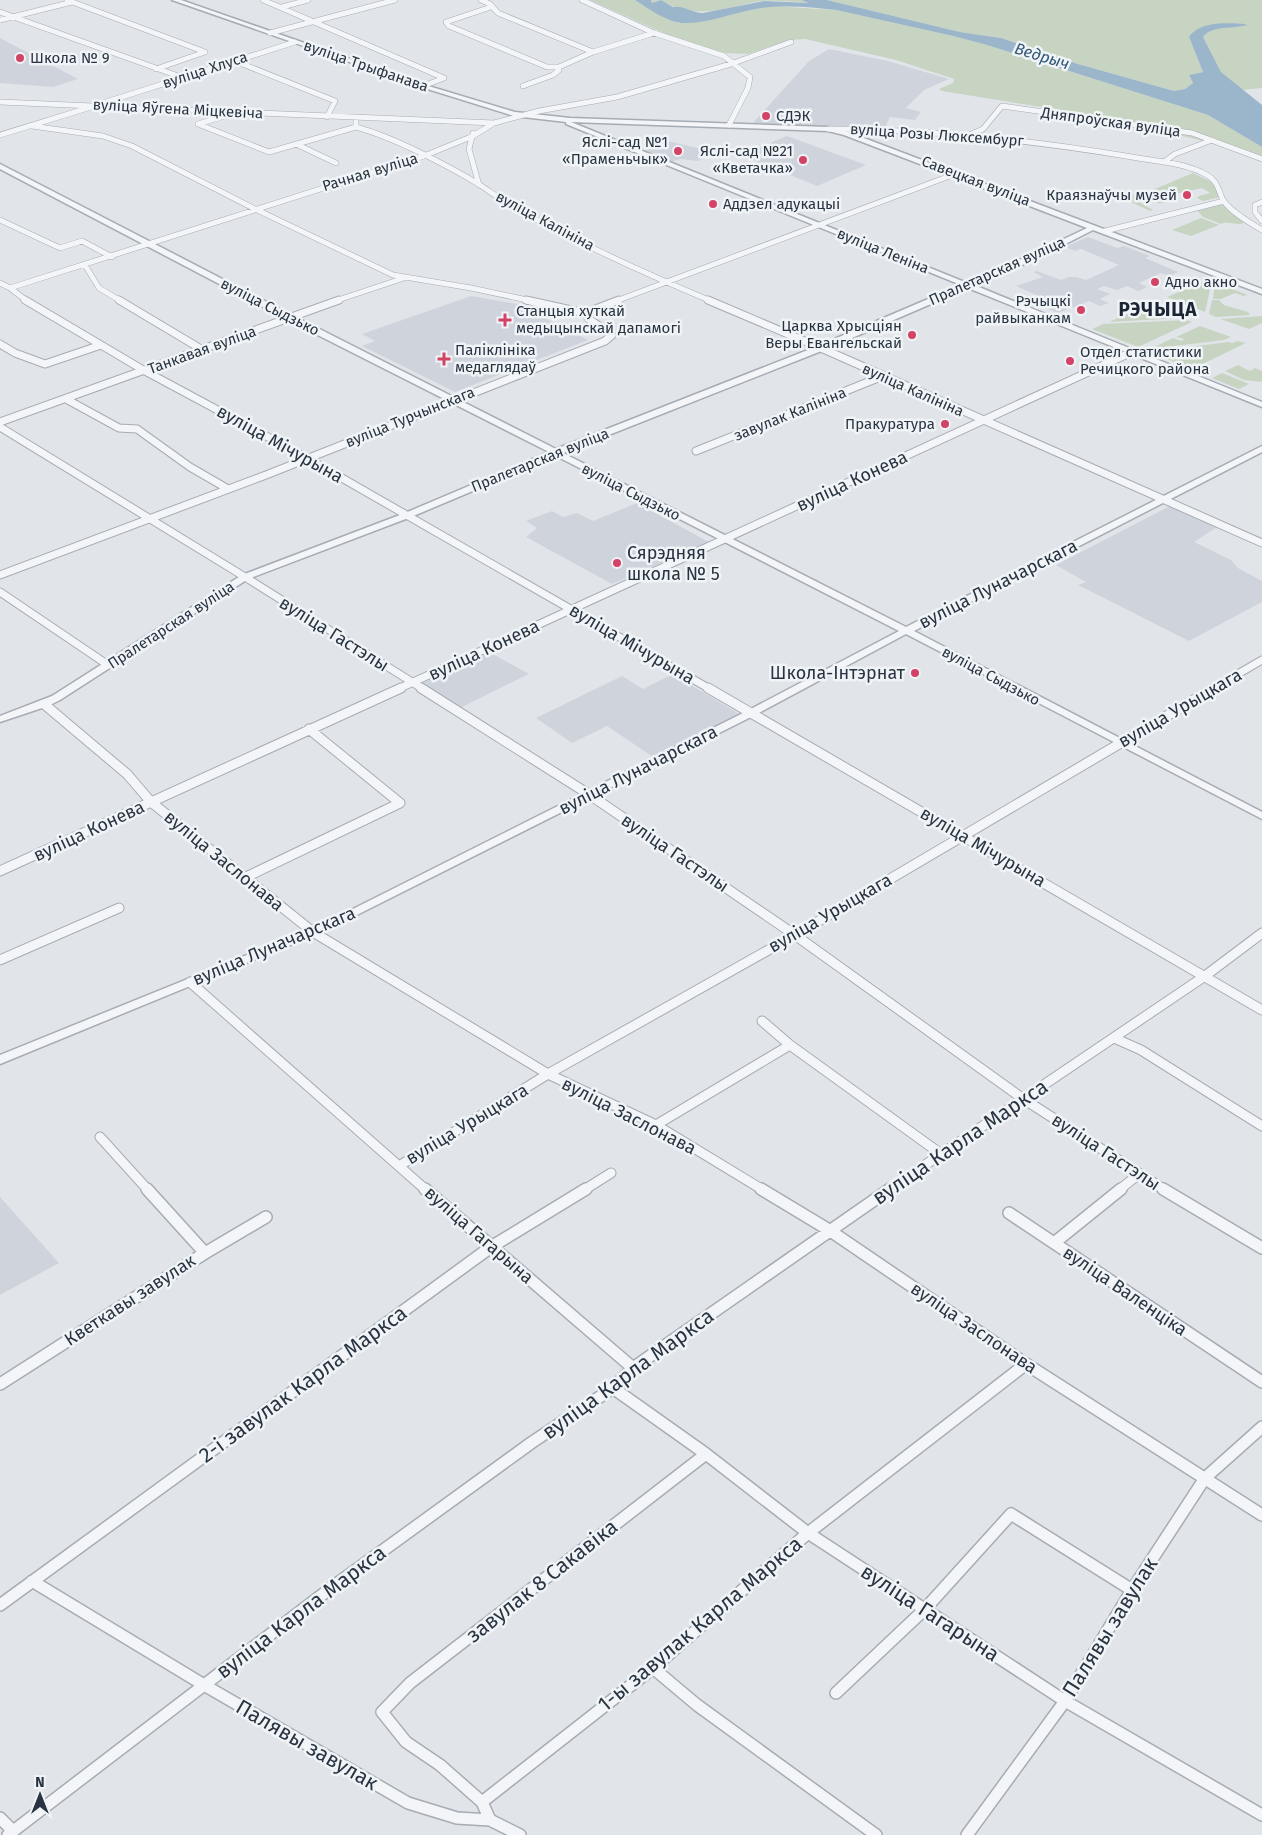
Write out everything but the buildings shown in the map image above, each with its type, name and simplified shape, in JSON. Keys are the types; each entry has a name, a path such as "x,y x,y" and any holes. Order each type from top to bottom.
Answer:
{"street":[{"path":"0,20 69,1 80,0"},
{"name":"вуліца Трыфанава","path":"175,0 489,108 523,116 560,120"},
{"path":"264,0 444,78 423,86"},
{"path":"282,7 308,0"},
{"path":"270,33 395,0"},
{"path":"481,0 498,12 593,52"},
{"path":"582,0 654,33 724,56 731,64 750,77 748,88 729,125"},
{"path":"69,1 205,52 156,69"},
{"path":"491,6 446,22 449,26 547,66 559,67 593,52 654,33"},
{"path":"0,12 181,77"},
{"name":"вуліца Хлуса","path":"0,135 295,42"},
{"name":"Рачная вуліца","path":"10,288 424,156 473,136 494,124 523,116 617,97 731,64 791,42"},
{"path":"235,61 335,101 327,118"},
{"path":"523,86 553,75 559,70 559,67"},
{"name":"вуліца Яўгена Міцкевіча","path":"0,102 494,124"},
{"name":"Дняпроўская вуліца","path":"967,136 983,128 1002,106 1192,133 1262,160"},
{"path":"233,112 198,124 269,152 356,127 371,131 479,185"},
{"path":"356,119 356,127"},
{"name":"вуліца Розы Люксембург","path":"560,120 853,129 967,136 1085,148 1183,166 1207,175 1216,182 1224,201"},
{"name":"вуліца Леніна","path":"560,120 1262,405"},
{"path":"464,122 469,124 473,131 473,136"},
{"name":"Танкавая вуліца","path":"32,126 103,136 132,146 255,209 393,275 471,288 585,313"},
{"name":"Савецкая вуліца","path":"828,129 865,139 1262,292"},
{"name":"вуліца Калініна","path":"473,136 469,149 479,185 504,202 542,223 667,282 1262,542"},
{"path":"1164,162 1175,154 1212,140"},
{"path":"296,144 336,163"},
{"name":"вуліца Сыдзько","path":"0,167 1262,816"},
{"path":"585,313 955,174"},
{"path":"1105,231 1224,201 1248,222 1262,230"},
{"path":"1262,202 1256,205 1255,212 1262,221"},
{"path":"0,220 60,248 82,241 112,257"},
{"name":"Пралетарская вуліца","path":"0,719 44,704 245,577 408,515 555,453 821,348 1029,259 1094,227"},
{"path":"85,265 99,288 201,349"},
{"name":"Танкавая вуліца","path":"0,422 145,371 289,317 405,278"},
{"name":"вуліца Мічурына","path":"0,283 10,288 31,305 145,371 408,515 1262,1010"},
{"name":"вуліца Турчынскага","path":"0,575 228,489 605,341 612,335 585,313"},
{"path":"0,344 15,354 44,364 101,345"},
{"name":"вуліца Конева","path":"0,871 726,540 1132,352"},
{"name":"завулак Калініна","path":"696,451 883,376"},
{"path":"66,399 119,428 137,430 190,467 228,489"},
{"name":"вуліца Гастэлы","path":"0,427 245,577 590,794 795,935 1022,1098 1139,1174 1262,1248"},
{"name":"вуліца Луначарскага","path":"0,1060 313,932 751,713 1262,449"},
{"path":"0,592 108,665"},
{"name":"вуліца Урыцкага","path":"399,1166 548,1074 795,935 1262,660"},
{"name":"вуліца Заслонава","path":"44,704 126,774 151,802 313,932 548,1074 656,1125 829,1230 1026,1364 1262,1515"},
{"path":"244,878 400,803 309,729"},
{"path":"0,960 119,908"},
{"name":"вуліца Карла Маркса","path":"11,1833 327,1591 531,1443 613,1388 633,1368 829,1230 1205,976 1262,933"},
{"name":"вуліца Гагарына","path":"190,982 633,1368"},
{"path":"762,1020 790,1045 941,1154"},
{"path":"1114,1038 1141,1050 1262,1126"},
{"path":"656,1125 790,1045"},
{"name":"Кветкавы завулак","path":"0,1384 204,1253 100,1137"},
{"name":"2-і завулак Карла Маркса","path":"0,1605 492,1247 611,1173"},
{"name":"вуліца Валенціка","path":"1139,1174 1054,1244 1262,1382"},
{"path":"1009,1214 1054,1244"},
{"path":"204,1253 266,1217"},
{"name":"1-ы завулак Карла Маркса","path":"482,1802 653,1668 808,1533 1026,1364"},
{"name":"вуліца Гагарына","path":"613,1388 706,1454 808,1533 1065,1701 1262,1816"},
{"name":"Палявы завулак","path":"967,1835 1065,1701 1132,1590 1205,1478 1262,1427"},
{"name":"завулак 8 Сакавіка","path":"482,1802 440,1766 406,1742 382,1712 410,1683 706,1454"},
{"path":"836,1693 925,1609 1011,1514 1132,1590"},
{"name":"Палявы завулак","path":"32,1581 204,1685 408,1803 457,1818 490,1820 520,1835"},
{"path":"653,1668 697,1705 876,1835"},
{"path":"482,1802 490,1820"},
{"path":"0,1818 11,1833"}],"shaded area":[{"name":"Школа № 9","path":"0,38 78,79 53,87 0,83"},
{"path":"829,49 888,61 949,79 924,90 906,108 921,112 915,120 890,117 884,129 753,123 809,61"},
{"name":"Яслі-сад №21 «Кветачка»","path":"787,136 866,165 817,186 741,155"},
{"name":"Яслі-сад №1 «Праменьчык»","path":"667,141 715,152 698,161 680,159 671,162 644,150"},
{"path":"1088,237 1117,248 1124,246 1150,256 1145,258 1178,272 1169,276 1161,273 1139,283 1147,287 1138,291 1127,286 1117,290 1104,286 1097,289 1110,294 1100,299 1109,303 1100,306 1089,301 1058,313 1031,301 1041,297 1016,286 1043,277 1033,272 1037,271 1061,280 1076,277 1086,280 1119,265 1081,249 1075,251 1065,247"},
{"path":"471,296 517,304 588,340 455,392 362,346 375,341 362,334"},
{"name":"Сярэдняя школа № 5","path":"637,503 709,542 612,584 526,537 537,528 526,521 552,511 563,517 577,513 593,521"},
{"path":"1170,506 1217,527 1194,542 1231,560 1238,568 1262,581 1262,602 1189,641 1078,585 1086,582 1056,565"},
{"path":"489,652 529,674 460,708 420,684"},
{"path":"673,674 739,714 653,757 607,726 572,743 536,718 622,676 643,689"},
{"path":"0,1197 59,1263 0,1295"}],"green space":[{"path":"590,0 635,0 679,23 773,6 836,10 953,36 1208,115 1262,147 1262,162 1224,146 1104,117 942,91 939,89 953,83 954,79 896,60 805,39 790,40 748,54 723,53 670,36"},
{"path":"661,0 801,0 812,3 762,1 699,12 674,7"},
{"path":"827,0 1262,0 1262,88 1242,90 1221,72 1203,37 1216,29 1244,26 1245,24 1213,25 1189,37 1203,72 1189,75 1193,83 1185,89 1174,91 1078,64 1001,38 960,32"},
{"path":"1193,173 1212,182 1220,197 1203,201 1197,198 1210,193 1202,188 1158,198 1166,203 1145,200 1137,201 1153,210 1150,211 1123,198 1150,191"},
{"path":"1217,204 1225,206 1244,223 1221,224 1203,217 1197,210"},
{"path":"1201,218 1219,225 1191,236 1172,230"},
{"path":"1207,280 1212,281 1205,312 1167,297"},
{"path":"1215,283 1248,295 1243,296 1235,293 1221,299 1213,299"},
{"path":"1212,300 1219,300 1224,305 1248,312 1250,315 1216,317 1209,314"},
{"path":"1149,305 1182,318 1109,322"},
{"path":"1262,316 1262,323 1249,329 1220,319"},
{"path":"1186,320 1192,322 1138,347 1092,329 1103,324"},
{"path":"1200,326 1231,337 1224,340 1150,349 1173,338 1182,341 1184,339 1176,337"},
{"path":"1238,341 1246,343 1192,369 1150,352 1232,343"},
{"path":"1238,365 1250,371 1255,368 1262,371 1262,382 1244,380 1225,371"},
{"path":"1222,373 1249,384 1239,389 1212,378"}],"water":[{"name":"Ведрыч","path":"635,0 651,0 652,3 661,0 673,7 681,7 703,13 764,1 809,3 801,0 827,0 960,32 1001,38 1078,64 1174,91 1185,89 1193,83 1189,75 1203,72 1189,37 1194,32 1214,24 1245,24 1247,25 1212,31 1203,37 1221,72 1262,105 1262,147 1208,115 953,36 836,10 804,7 762,8 709,20 683,23 665,18"}],"place":[{"name":"Школа № 9","path":"20,58"},
{"name":"СДЭК","path":"766,116"},
{"name":"Яслі-сад №1 «Праменьчык»","path":"678,151"},
{"name":"Яслі-сад №21 «Кветачка»","path":"803,160"},
{"name":"Краязнаўчы музей","path":"1187,195"},
{"name":"Аддзел адукацыі","path":"713,204"},
{"name":"Адно акно","path":"1155,282"},
{"name":"Рэчыцкі райвыканкам","path":"1081,310"},
{"name":"Станцыя хуткай медыцынскай дапамогі","path":"505,320"},
{"name":"Царква Хрысціян Веры Евангельскай","path":"912,335"},
{"name":"Паліклініка медаглядаў","path":"444,359"},
{"name":"Отдел статистики Речицкого района","path":"1070,361"},
{"name":"Пракуратура","path":"945,424"},
{"name":"Сярэдняя школа № 5","path":"617,563"},
{"name":"Школа-Інтэрнат","path":"915,673"}],"district":[{"name":"РЭЧЫЦА","path":"1158,309"}]}
